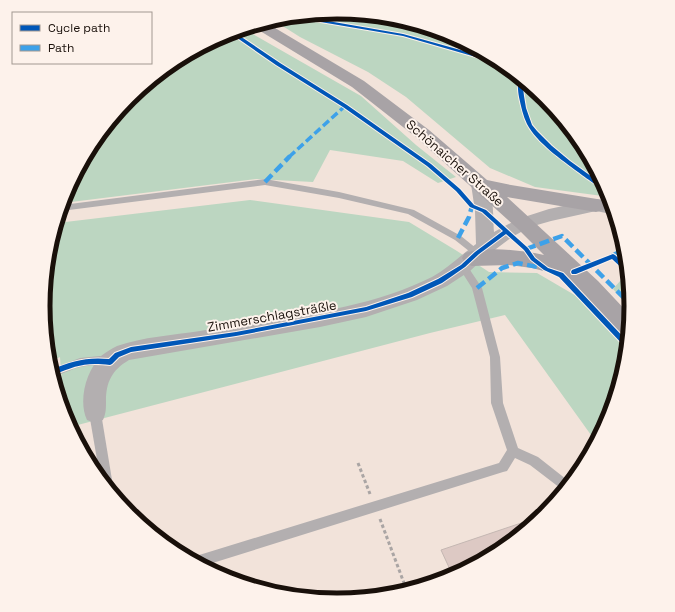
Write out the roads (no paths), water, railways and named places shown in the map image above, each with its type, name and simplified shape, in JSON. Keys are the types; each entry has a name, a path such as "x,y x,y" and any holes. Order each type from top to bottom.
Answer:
{"main road":[{"name":"Schönaicher Straße","path":"265,28 358,84 423,134 524,223 624,324"},
{"path":"480,184 504,191 575,201 605,207"},
{"path":"474,256 533,259 548,262 574,272"}],"street":[{"path":"474,256 484,211 480,184"},
{"name":"Zimmerschlagsträßle","path":"110,362 118,355 131,350 244,333 366,309 410,295 440,281 506,232 524,223 549,215 605,207"},
{"path":"95,413 95,386 99,375 110,362"}],"lane":[{"path":"68,207 265,182 338,195 411,212 458,238 474,256 471,277 477,288 495,357 497,403 513,452 534,461 562,484"},
{"path":"58,370 77,362 93,360 110,362"},
{"path":"95,413 105,474"},
{"path":"204,559 503,467 513,452"}]}
